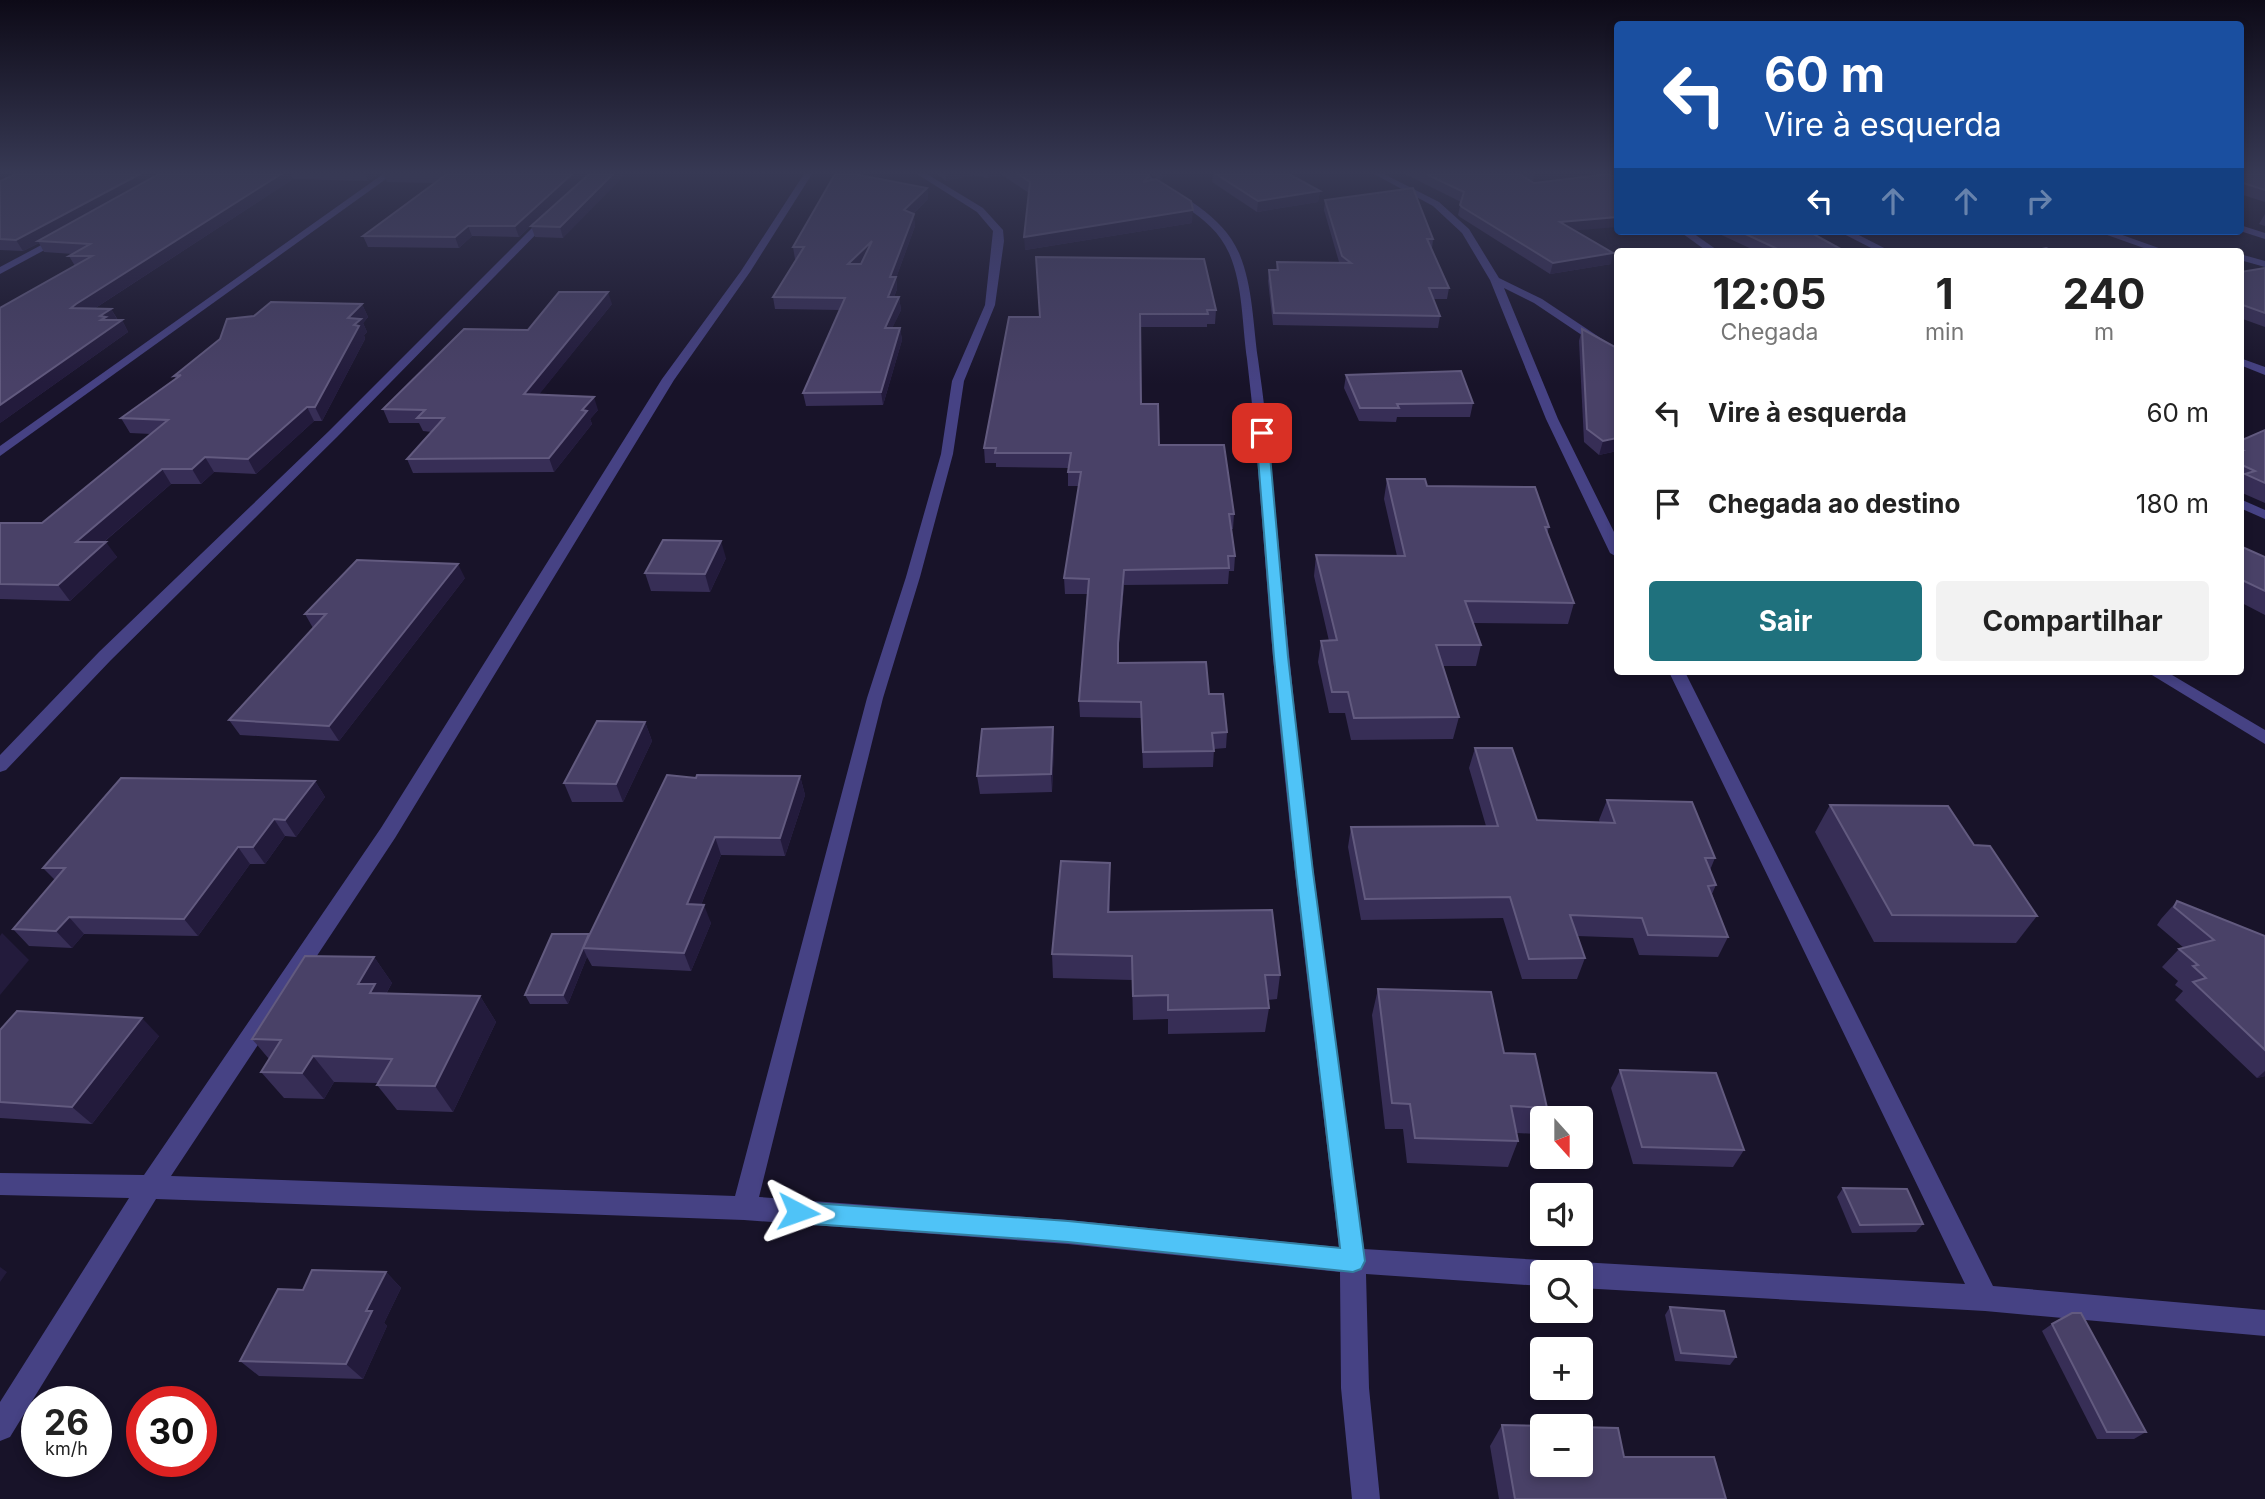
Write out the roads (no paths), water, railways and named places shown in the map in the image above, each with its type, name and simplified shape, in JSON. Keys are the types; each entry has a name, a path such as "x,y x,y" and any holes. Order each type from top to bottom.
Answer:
{"street":[{"path":"0,271 49,244"},
{"path":"0,452 290,244"},
{"path":"0,766 105,656 333,433 518,244"},
{"path":"0,1427 150,1186 388,833 668,379 763,244"},
{"path":"744,1208 875,698 913,577 947,454 958,381 990,305 999,244"},
{"path":"1229,244 1242,279 1262,433 1281,657 1353,1261 1355,1388 1366,1499"},
{"path":"1474,244 1495,280 1552,419 1614,546"},
{"path":"2244,258 2265,264"},
{"path":"1495,280 1538,302 1614,352"},
{"path":"2244,363 2265,371"},
{"path":"2244,505 2265,514"},
{"path":"1678,675 1985,1298"},
{"path":"2160,675 2265,738"},
{"path":"0,1184 150,1186 744,1208 1068,1231 1353,1261 1530,1272"},
{"path":"1593,1276 1985,1298 2265,1323"}]}
